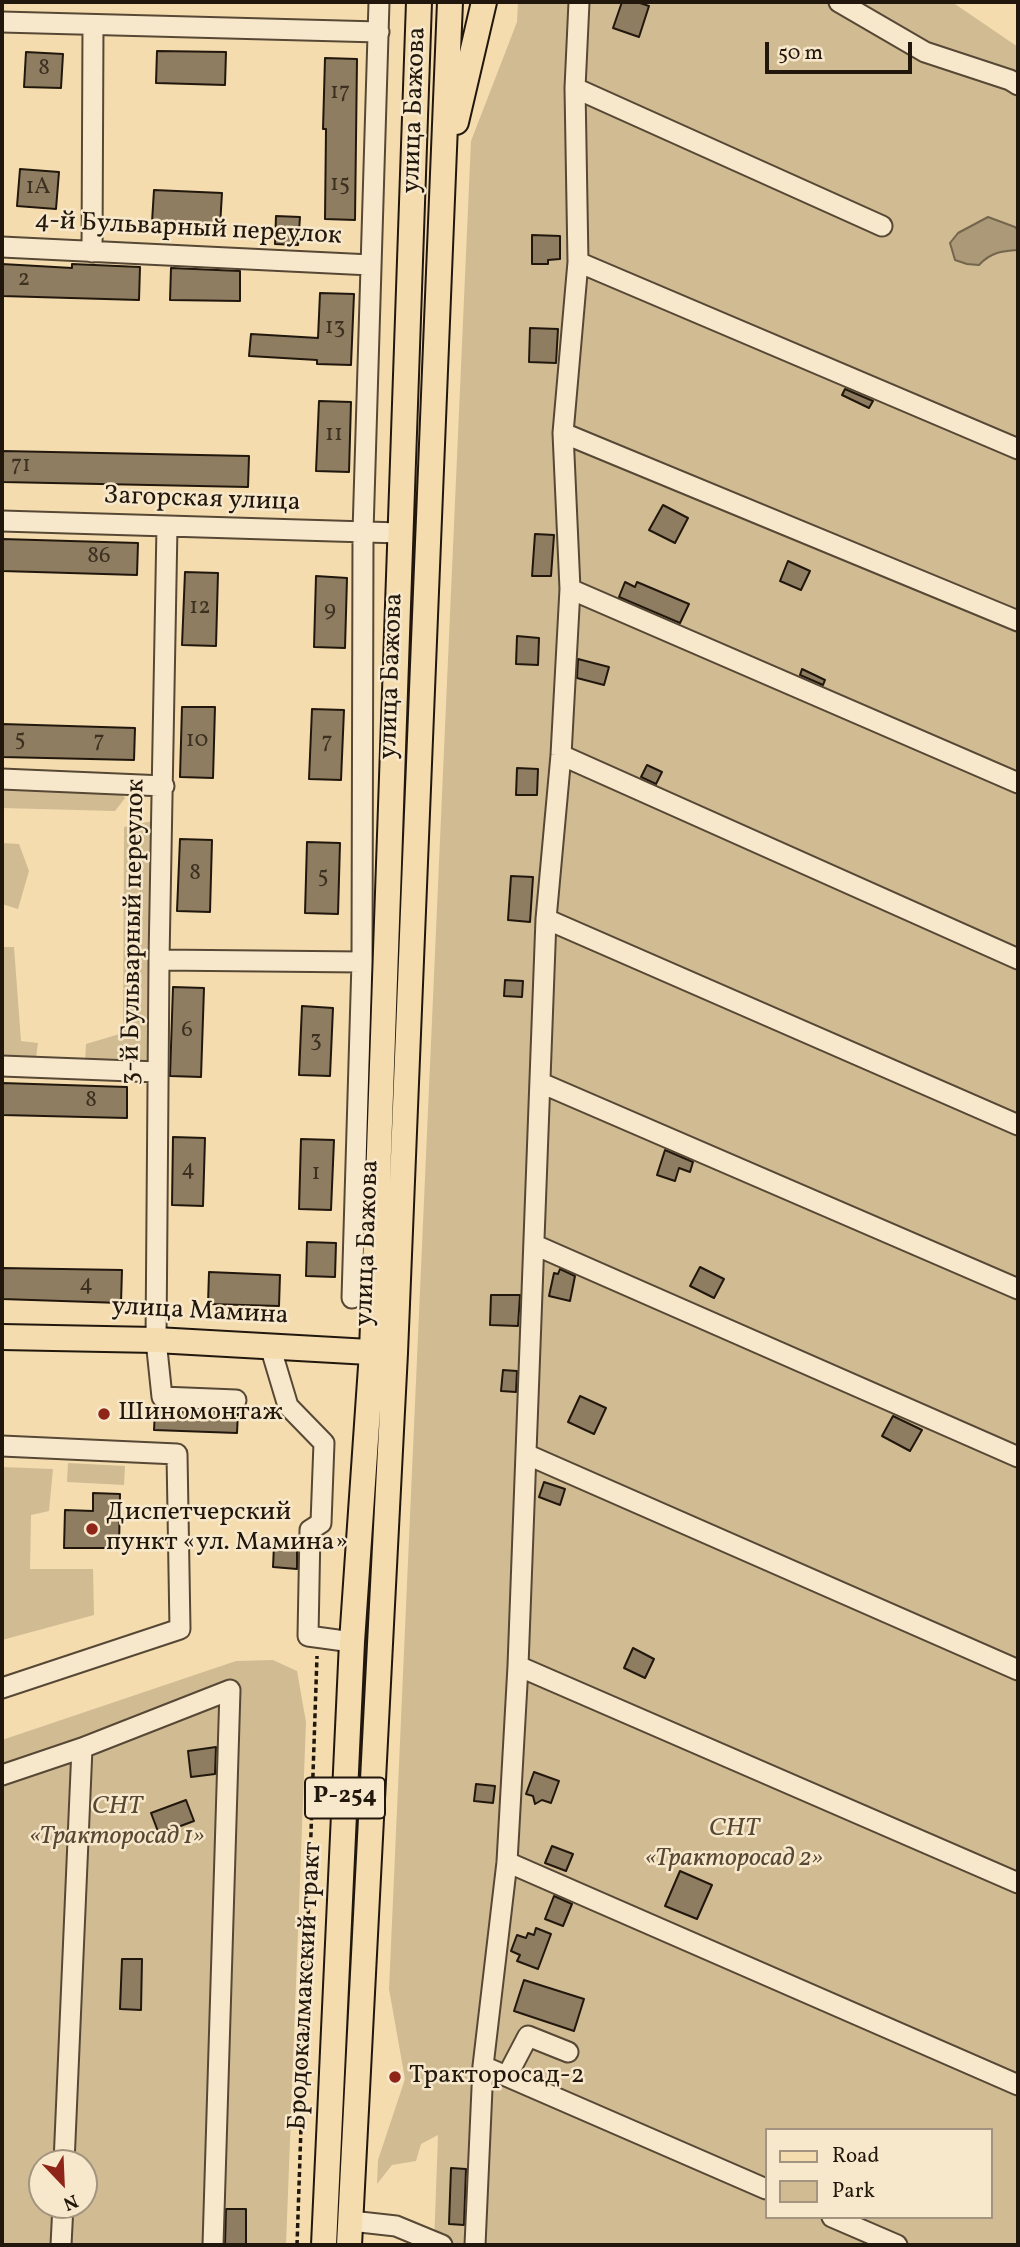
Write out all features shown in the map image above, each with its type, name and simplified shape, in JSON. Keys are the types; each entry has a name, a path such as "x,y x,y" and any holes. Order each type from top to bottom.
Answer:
{"main road":[{"name":"улица Бажова","path":"383,1352 400,533 419,2"},
{"name":"улица Бажова","path":"383,1352 450,2"},
{"path":"442,184 484,2"},
{"name":"улица Мамина","path":"2,1336 156,1339 383,1352"},
{"name":"Бродокалмакский тракт","path":"324,2245 352,1642 383,1352"},
{"name":"Р-254","path":"350,2233 383,1352"}],"street":[{"path":"352,1298 362,962 363,532 380,2"},
{"path":"475,2245 483,2066 507,1862 519,1666 546,919 562,755 569,589 563,433 578,262 575,88 579,2"},
{"path":"839,2 925,52 1018,85"},
{"path":"2,22 379,32"},
{"path":"92,252 93,24"},
{"path":"575,88 882,226"},
{"name":"4-й Бульварный переулок","path":"2,247 371,265"},
{"path":"578,262 1018,449"},
{"path":"563,433 1018,621"},
{"name":"Загорская улица","path":"2,521 400,533"},
{"name":"3-й Бульварный переулок","path":"167,526 159,960 156,1339 162,1397 236,1400"},
{"path":"569,589 1018,783"},
{"path":"562,755 1018,959"},
{"path":"2,779 164,786"},
{"path":"546,919 1018,1125"},
{"path":"159,960 362,962"},
{"path":"2,1066 158,1072"},
{"path":"541,1083 1018,1289"},
{"path":"535,1245 1018,1458"},
{"path":"270,1346 288,1406 324,1443 321,1523 310,1530 308,1636 352,1642"},
{"path":"2,1447 177,1454 180,1629 2,1688"},
{"path":"528,1455 1018,1670"},
{"path":"519,1666 1018,1883"},
{"path":"2,1775 82,1748 230,1690 213,2245"},
{"path":"65,2149 82,1748"},
{"path":"507,1862 1018,2085"},
{"path":"507,2076 528,2036 568,2052"},
{"path":"483,2066 764,2188"},
{"path":"61,2245 62,2219"},
{"path":"837,2219 897,2245"},
{"path":"350,2233 396,2226 442,2245"}],"path":[{"path":"297,2245 317,1637"}],"green space":[{"name":"СНТ «Тракторосад 2»","path":"518,2 952,2 1018,47 1018,2245 434,2245 438,2135 421,2144 416,2161 392,2165 377,2184 378,2160 405,2079 389,1989 471,141 517,22"},
{"path":"3,785 116,788 125,798 115,811 2,808"},
{"path":"152,821 151,1061 85,1062 86,1044 123,1033 124,827"},
{"path":"2,843 19,844 29,871 18,909 2,904"},
{"path":"2,947 14,947 21,1041 38,1043 36,1058 2,1057"},
{"path":"68,1463 125,1466 124,1485 67,1482"},
{"path":"2,1467 53,1469 49,1511 31,1515 30,1569 93,1569 94,1615 2,1640"},
{"name":"СНТ «Тракторосад 1»","path":"273,1660 297,1671 306,1722 286,2245 2,2245 2,1740 236,1661"}],"shaded area":[{"path":"988,217 1015,227 1018,231 1018,250 997,253 979,265 955,260 950,243 958,233"}],"building":[{"path":"622,2 637,2 649,6 639,37 613,28"},
{"path":"157,51 226,52 225,85 156,83"},
{"path":"26,52 63,54 61,88 24,87"},
{"path":"325,58 357,59 355,220 325,219"},
{"path":"20,169 59,172 56,209 17,206"},
{"path":"154,190 222,193 220,226 152,222"},
{"path":"276,216 300,217 298,245 275,244"},
{"path":"532,235 560,236 560,259 548,260 548,264 532,264"},
{"path":"2,264 72,268 72,264 140,267 139,300 2,296"},
{"path":"171,268 240,271 240,301 170,300"},
{"path":"320,293 354,294 351,365 249,356 251,334 318,338"},
{"path":"530,328 558,329 556,363 529,362"},
{"path":"845,389 873,401 869,408 842,395"},
{"path":"319,401 351,402 349,472 316,471"},
{"path":"2,451 249,456 248,487 2,482"},
{"path":"663,505 688,518 675,543 649,530"},
{"path":"535,534 554,535 551,576 532,576"},
{"path":"2,539 138,543 137,575 2,571"},
{"path":"788,561 810,571 801,590 780,581"},
{"path":"185,572 218,573 216,646 182,645"},
{"path":"316,576 347,578 345,648 314,647"},
{"path":"625,582 635,587 637,582 689,604 680,623 619,597"},
{"path":"517,636 539,638 538,665 516,664"},
{"path":"578,659 609,667 604,685 577,678"},
{"path":"802,669 825,680 823,685 800,675"},
{"path":"182,707 215,707 213,778 180,777"},
{"path":"312,709 344,710 341,780 309,779"},
{"path":"2,724 135,728 134,760 2,757"},
{"path":"647,765 662,772 656,784 641,777"},
{"path":"517,768 538,769 537,795 516,795"},
{"path":"180,839 212,840 210,912 177,911"},
{"path":"307,842 340,843 338,914 305,913"},
{"path":"511,876 533,877 530,922 508,920"},
{"path":"505,980 523,981 522,997 504,996"},
{"path":"173,987 204,988 201,1077 170,1076"},
{"path":"302,1006 333,1008 330,1076 299,1075"},
{"path":"2,1083 127,1087 127,1118 2,1115"},
{"path":"173,1137 205,1138 203,1206 172,1205"},
{"path":"301,1139 334,1140 331,1210 299,1209"},
{"path":"665,1150 693,1162 690,1172 679,1168 675,1181 657,1175"},
{"path":"307,1242 336,1243 335,1277 306,1276"},
{"path":"700,1267 724,1279 714,1298 690,1286"},
{"path":"2,1268 122,1270 121,1303 2,1299"},
{"path":"560,1269 575,1276 570,1301 549,1296 554,1273 558,1274"},
{"path":"209,1272 280,1275 279,1306 208,1304"},
{"path":"491,1295 520,1295 518,1326 490,1325"},
{"path":"503,1370 517,1371 516,1392 501,1391"},
{"path":"580,1396 606,1408 594,1434 568,1422"},
{"path":"155,1411 238,1412 237,1433 154,1430"},
{"path":"893,1416 922,1430 910,1451 882,1436"},
{"path":"544,1482 565,1489 560,1505 539,1497"},
{"name":"Диспетчерский пункт «ул. Мамина»","path":"93,1493 120,1494 119,1548 64,1548 65,1510 93,1511"},
{"path":"274,1545 297,1546 297,1569 273,1567"},
{"path":"633,1648 654,1659 645,1678 624,1668"},
{"path":"216,1747 215,1774 191,1777 188,1751"},
{"path":"534,1772 559,1781 551,1803 542,1800 535,1804 533,1796 526,1794"},
{"path":"476,1784 495,1786 493,1803 474,1801"},
{"path":"186,1800 194,1821 159,1834 151,1813"},
{"path":"552,1846 573,1854 566,1871 545,1863"},
{"path":"680,1871 712,1885 697,1919 665,1906"},
{"path":"554,1896 572,1904 563,1926 545,1919"},
{"path":"536,1928 551,1934 538,1969 517,1961 520,1955 511,1951 517,1935 526,1938 528,1933 534,1935"},
{"path":"122,1959 142,1959 141,2010 120,2009"},
{"path":"524,1980 584,1999 574,2031 514,2011"},
{"path":"451,2168 466,2169 464,2225 449,2224"},
{"path":"226,2209 246,2209 246,2245 225,2245"}],"place":[{"name":"Шиномонтаж","path":"104,1414"},
{"name":"Диспетчерский пункт «ул. Мамина»","path":"92,1529"},
{"name":"Тракторосад-2","path":"395,2077"}]}
